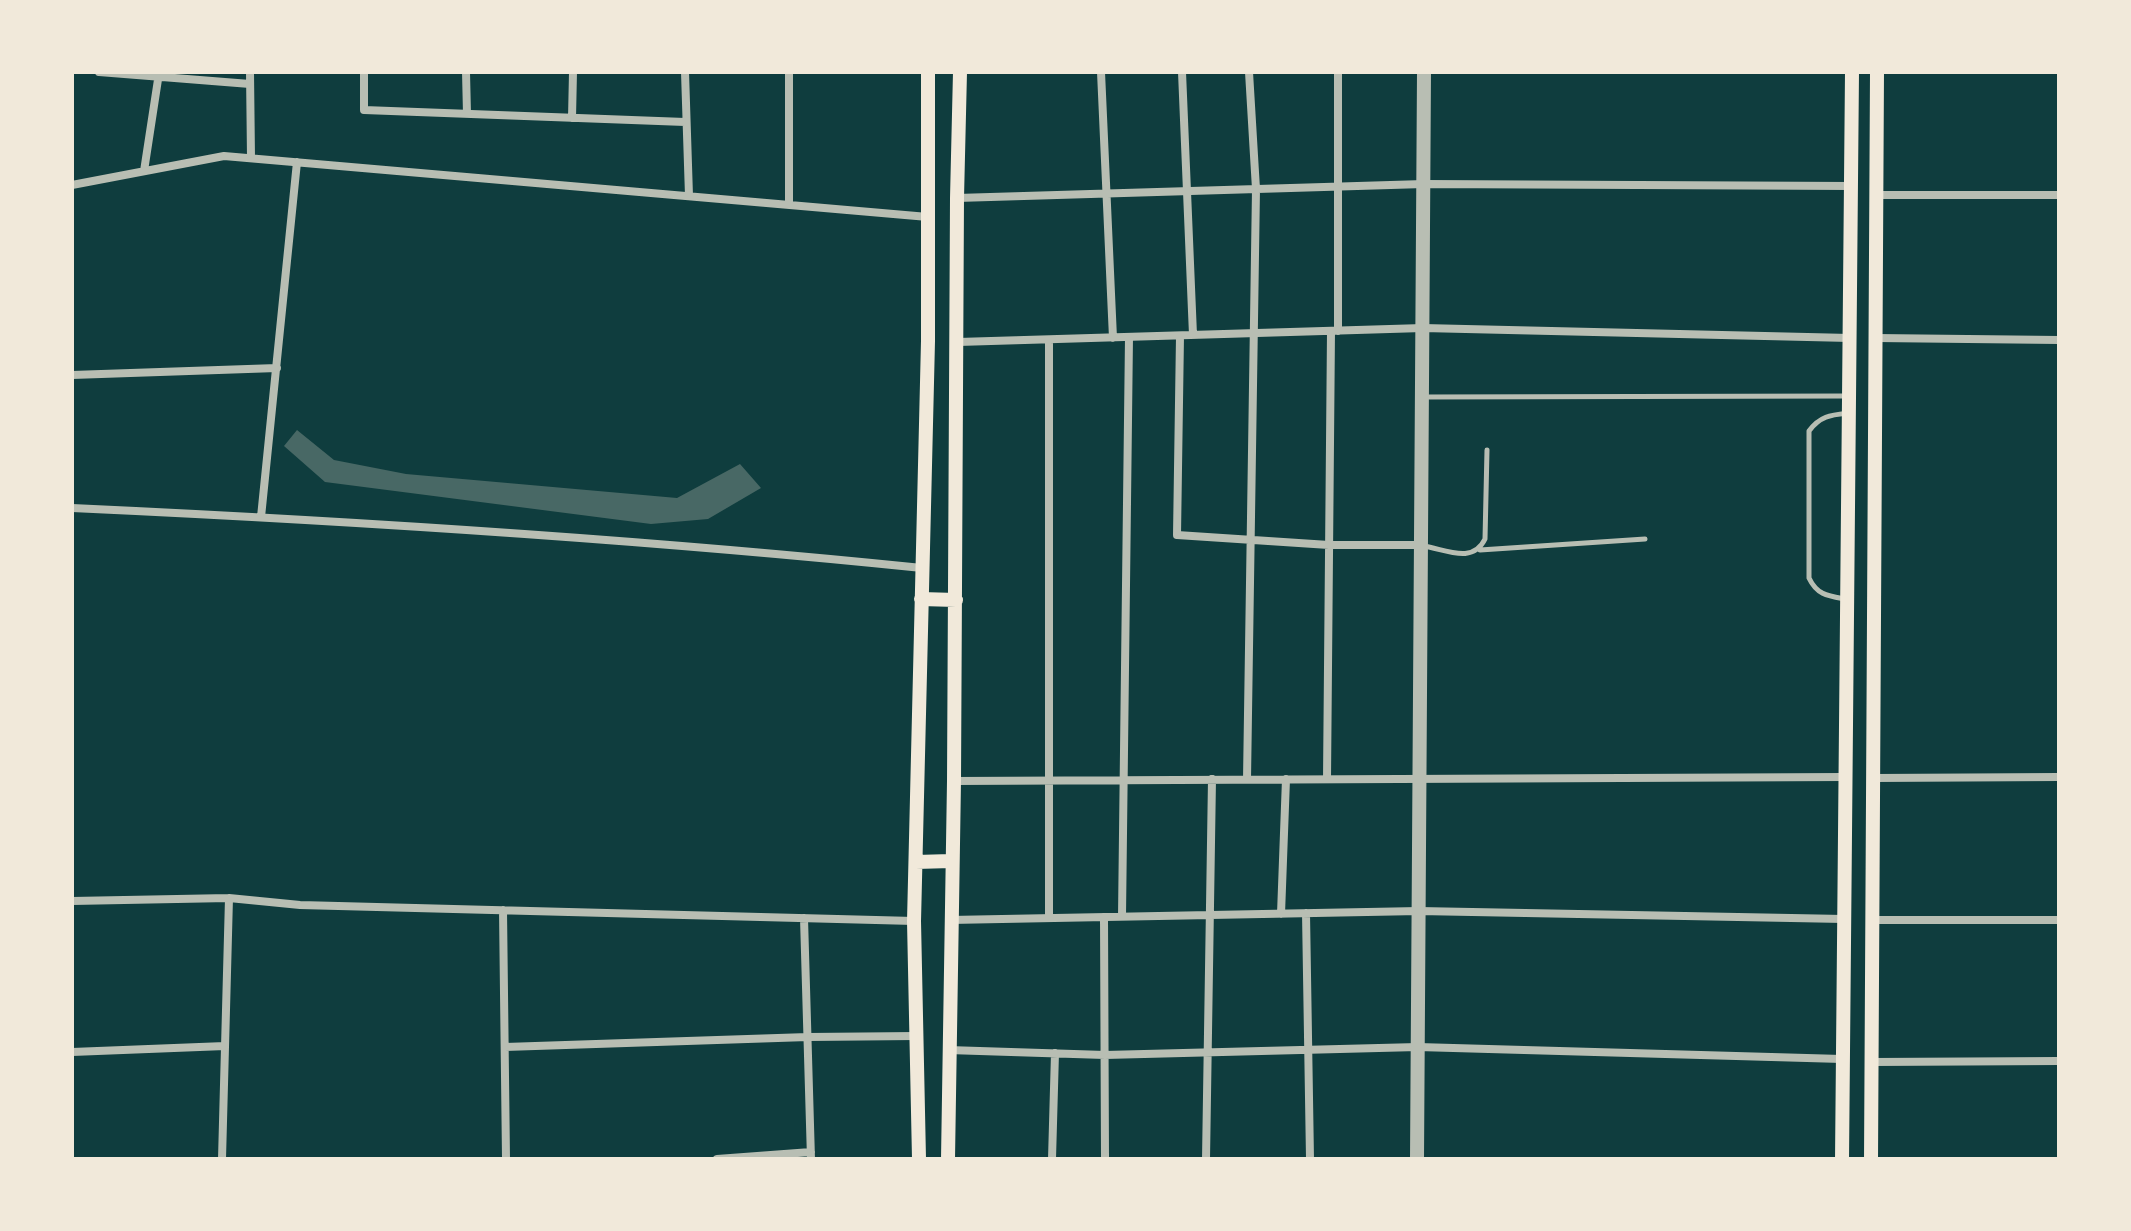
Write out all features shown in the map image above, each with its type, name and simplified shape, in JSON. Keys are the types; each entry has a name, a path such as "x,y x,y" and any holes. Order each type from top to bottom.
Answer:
{"main road":[{"path":"919,1159 914,921 928,72"},
{"path":"948,1159 960,72"},
{"path":"1842,1159 1852,72"},
{"path":"1871,1159 1877,72"},
{"path":"921,599 956,600"},
{"path":"916,862 951,861"}],"street":[{"path":"99,72 159,74 250,84"},
{"path":"250,72 251,158"},
{"path":"364,72 364,110 685,122"},
{"path":"466,72 467,114"},
{"path":"572,118 573,72"},
{"path":"685,72 689,196"},
{"path":"789,72 789,205"},
{"path":"1101,72 1113,338"},
{"path":"1182,72 1193,335"},
{"path":"1247,779 1256,189 1249,72"},
{"path":"1327,779 1338,72"},
{"path":"1417,1159 1424,72"},
{"path":"144,171 159,74"},
{"path":"72,185 224,156 928,217"},
{"path":"261,517 297,162"},
{"path":"957,198 1424,184 1852,186"},
{"path":"1877,195 2059,195"},
{"path":"958,342 1423,328 1850,338"},
{"path":"1180,336 1177,535 1329,545 1421,545"},
{"path":"1122,916 1129,337"},
{"path":"1876,338 2059,340"},
{"path":"1049,340 1049,918"},
{"path":"72,375 277,368"},
{"path":"72,508 261,517 743,550 922,568"},
{"path":"954,781 1845,777"},
{"path":"1874,778 2059,777"},
{"path":"1206,1159 1212,779"},
{"path":"1281,914 1286,779"},
{"path":"72,901 229,898 300,905 914,921"},
{"path":"222,1159 229,898"},
{"path":"503,910 506,1159"},
{"path":"950,920 1419,911 1844,919"},
{"path":"1306,913 1310,1159"},
{"path":"1104,917 1105,1159"},
{"path":"717,1159 811,1156 804,918"},
{"path":"1873,920 2059,920"},
{"path":"505,1047 916,1036"},
{"path":"72,1052 225,1046"},
{"path":"948,1050 1105,1055 1418,1047 1842,1059"},
{"path":"1052,1159 1055,1053"},
{"path":"1872,1062 2059,1061"}],"lane":[{"path":"1423,397 1849,396"},
{"path":"1846,599 1825,596 1815,589 1809,578 1809,431 1816,421 1828,415 1849,413"},
{"path":"1480,550 1485,539 1487,450"},
{"path":"1421,545 1470,555 1480,550 1645,539"}],"building":[{"path":"297,430 334,460 406,474 677,498 740,464 761,488 708,519 651,524 325,482 284,446"}]}
